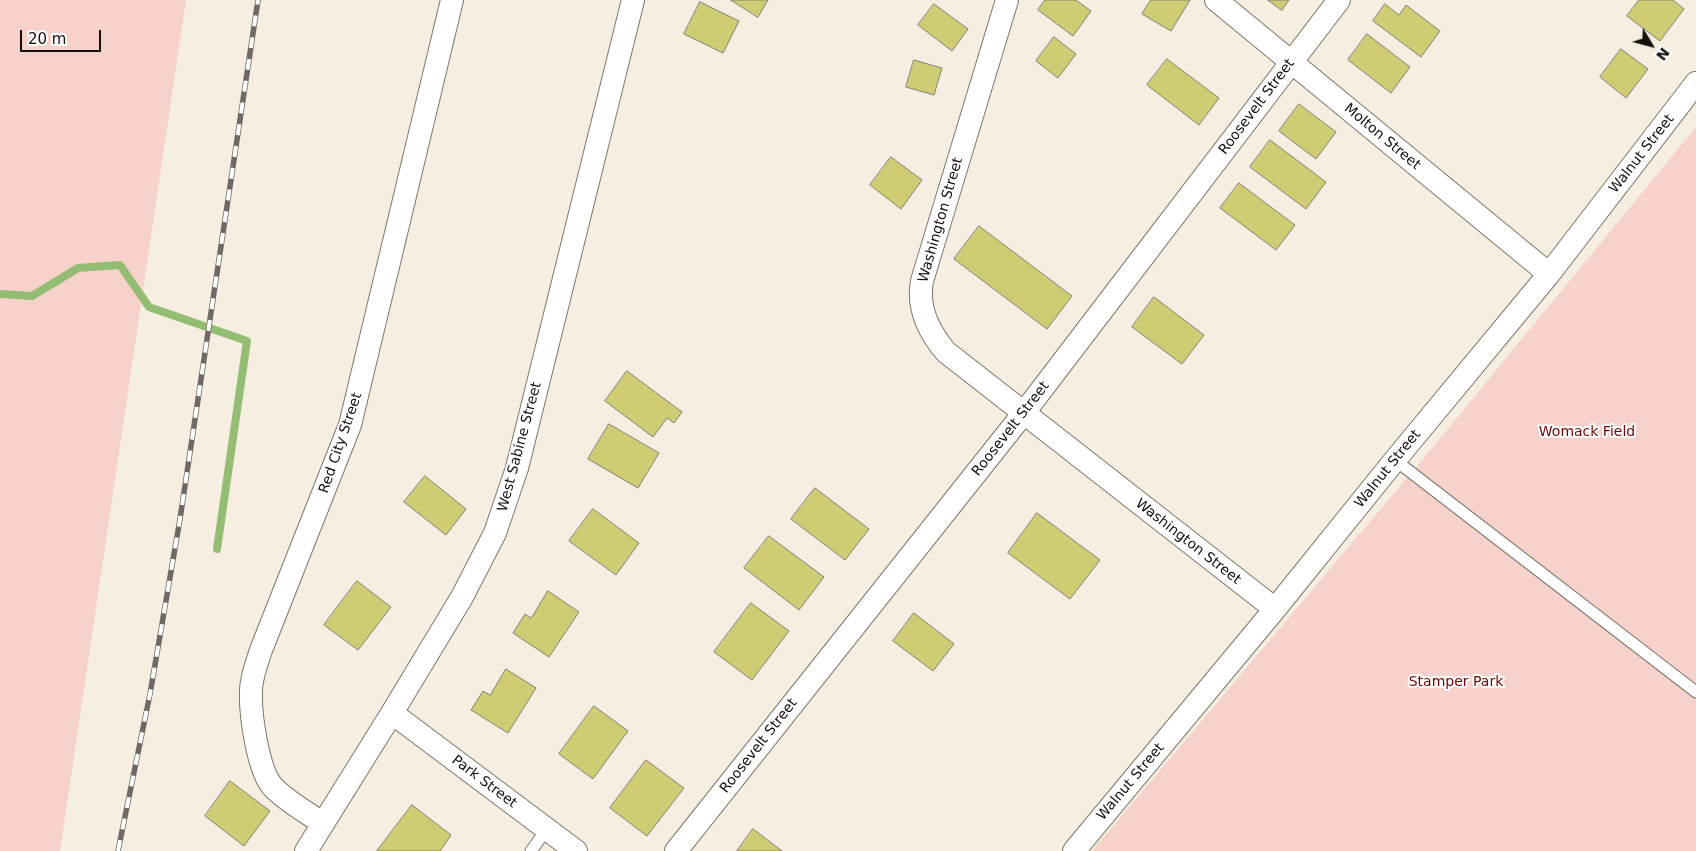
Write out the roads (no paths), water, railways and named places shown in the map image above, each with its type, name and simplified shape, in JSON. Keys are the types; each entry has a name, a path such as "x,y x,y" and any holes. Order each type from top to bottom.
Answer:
{"street":[{"name":"Red City Street","path":"323,824 282,796 265,776 258,752 251,702 252,682 261,650 350,425 452,0"},
{"name":"West Sabine Street","path":"306,851 466,591 488,550 502,514 517,468 633,0"},
{"name":"Washington Street","path":"1007,0 920,289 925,320 936,340 946,352 1274,609"},
{"name":"Molton Street","path":"1216,0 1548,274"},
{"name":"Roosevelt Street","path":"676,851 1024,414 1339,0"},
{"name":"Walnut Street","path":"1074,851 1548,274 1696,84"},
{"name":"Park Street","path":"392,713 576,851"}],"lane":[{"path":"1395,460 1696,692"},
{"path":"531,851 547,829"}],"waterway":[{"path":"0,294 32,296 78,268 120,265 149,307 247,341 217,549"}],"railway":[{"path":"118,851 150,694 180,519 258,0"}],"park label":[{"name":"Womack Field","path":"1587,432"},
{"name":"Stamper Park","path":"1456,682"}]}
